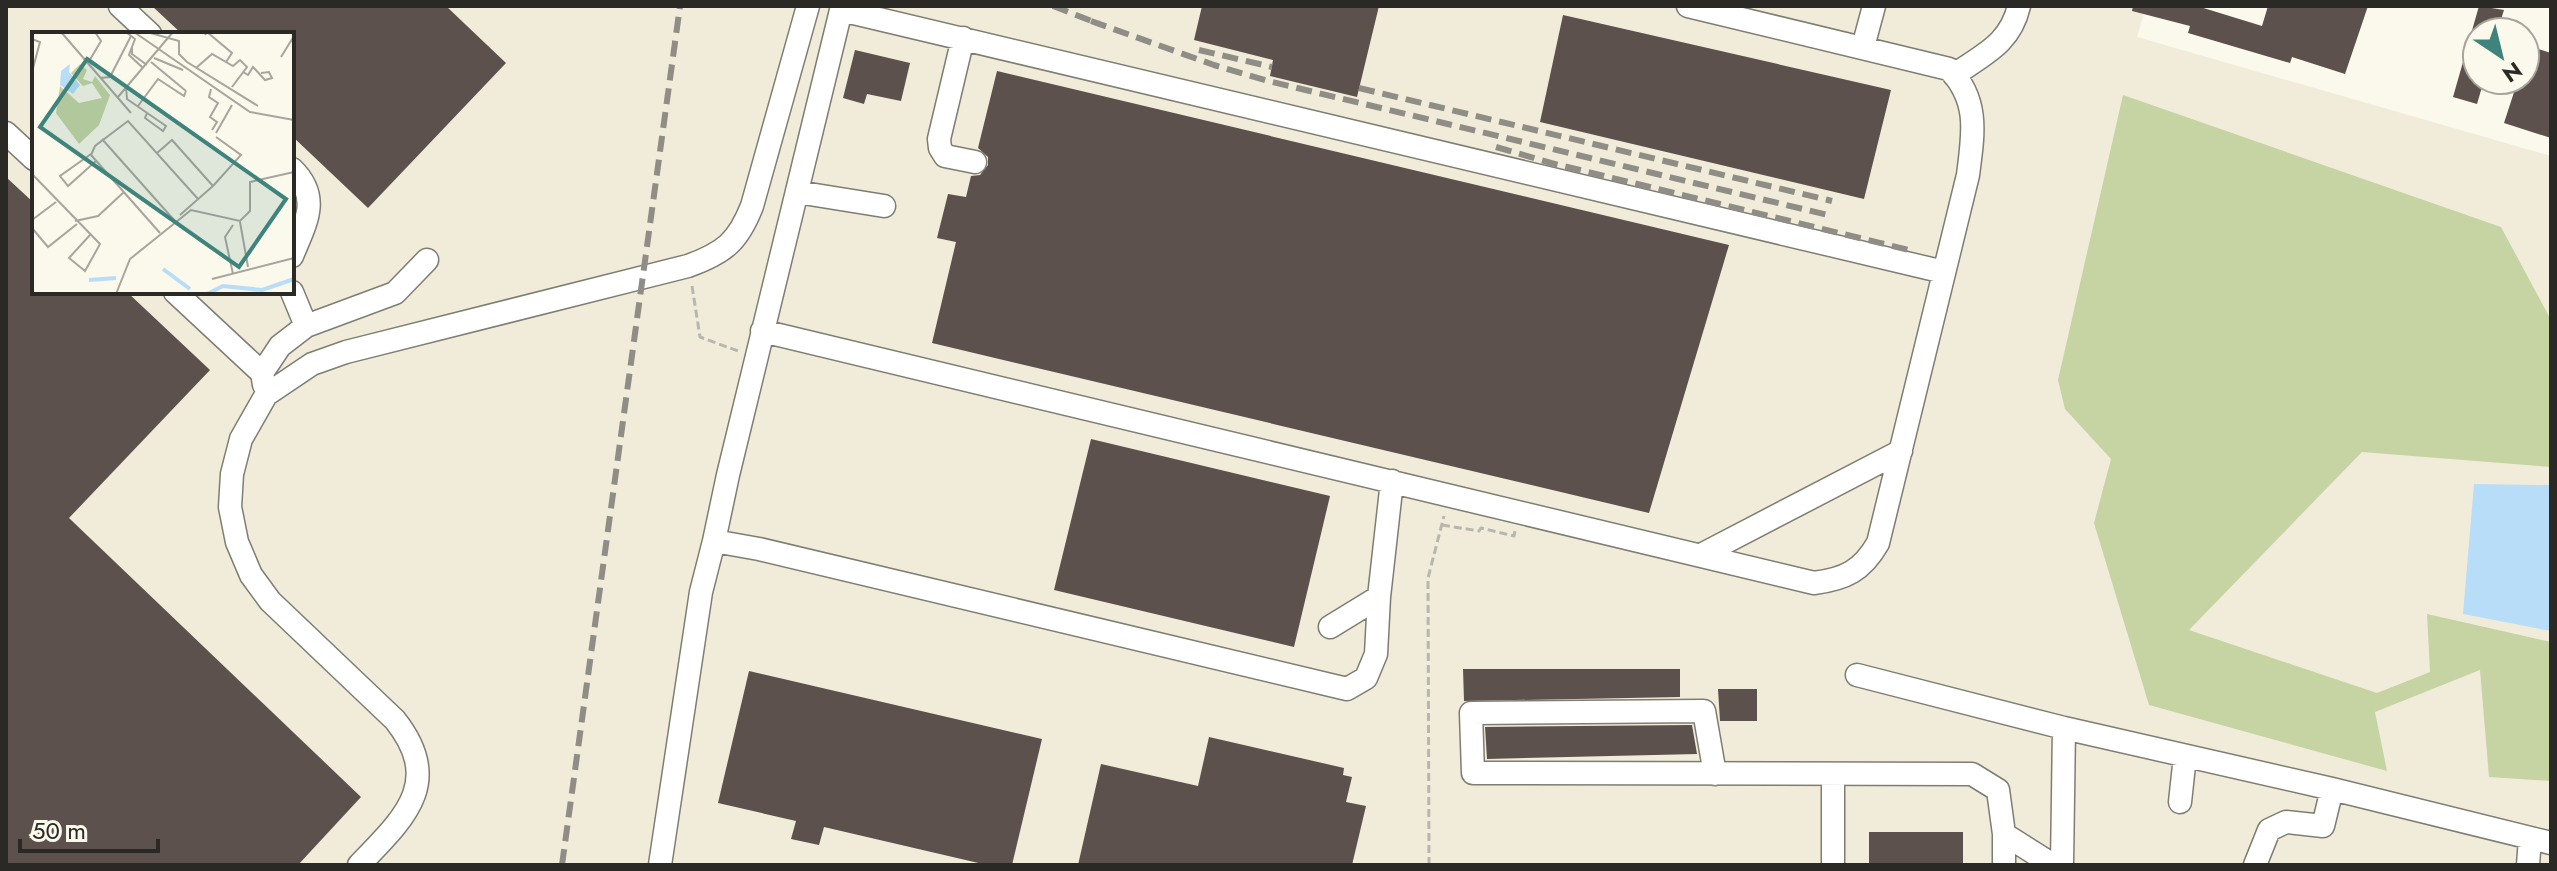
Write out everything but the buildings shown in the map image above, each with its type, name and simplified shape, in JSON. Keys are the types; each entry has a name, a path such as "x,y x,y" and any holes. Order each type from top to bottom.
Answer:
{"lane":[{"path":"120,6 148,32"},
{"path":"264,384 346,352 688,266 712,257 731,244 744,227 752,206 808,6"},
{"path":"762,331 1814,583 1834,581 1868,560 1878,543 1968,175 1973,132 1970,102 1963,84 1949,69 1688,6"},
{"path":"1863,47 1874,6"},
{"path":"1954,75 2008,36 2019,6"},
{"path":"660,865 701,592 842,8 1944,272"},
{"path":"963,38 939,139 945,156 975,162"},
{"path":"6,133 32,157"},
{"path":"294,172 309,194 308,218 294,251"},
{"path":"797,192 884,206"},
{"path":"359,865 399,823 414,800 416,756 408,737 395,720 270,601 251,575 237,542 230,507 232,474 241,439 280,346 306,326 395,293 427,260"},
{"path":"177,294 264,384"},
{"path":"293,294 306,326"},
{"path":"1701,555 1901,451"},
{"path":"714,541 759,549 1347,689 1366,678 1376,654 1392,481"},
{"path":"1330,627 1379,597"},
{"path":"1857,675 2064,728 2332,789 2540,841 2528,865"},
{"path":"1715,774 1704,711 1471,713 1473,773 1715,774 1972,774 1998,790 2004,834 2004,865"},
{"path":"2062,865 2064,728"},
{"path":"2180,802 2185,756"},
{"path":"1833,774 1833,865"},
{"path":"2255,865 2269,830 2286,822 2323,826 2332,789"},
{"path":"2004,834 2053,865"}],"path":[{"path":"693,292 700,337 745,353"},
{"path":"1429,865 1428,578 1444,515"}],"shaded area":[{"path":"6,6 2146,6 2137,37 2551,156 2551,865 6,865"}],"green space":[{"path":"2123,95 2501,227 2551,320 2551,467 2362,452 2189,630 2377,693 2430,672 2427,614 2551,642 2551,781 2489,777 2480,670 2375,712 2387,771 2149,705 2094,523 2111,459 2065,409 2058,380"}],"water":[{"path":"2474,484 2551,485 2551,631 2463,614"}],"railway":[{"path":"562,865 680,6"},
{"path":"1053,6 1102,25"},
{"path":"1091,21 1268,81 1828,215"},
{"path":"1199,50 1272,67"},
{"path":"1359,88 1832,201"},
{"path":"1496,147 1909,250"}]}
